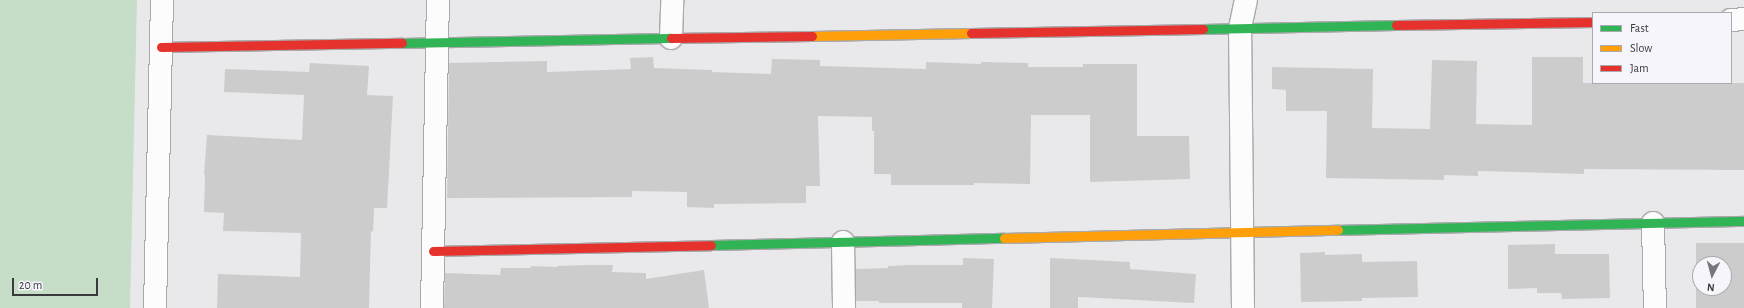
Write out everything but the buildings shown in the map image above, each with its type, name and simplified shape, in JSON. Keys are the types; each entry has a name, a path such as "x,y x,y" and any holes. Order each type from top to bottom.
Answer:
{"street":[{"path":"155,308 162,0"},
{"path":"432,308 438,0"},
{"path":"671,38 672,0"},
{"path":"1243,308 1240,28 1246,0"},
{"path":"1732,20 1744,19"},
{"path":"161,47 1592,22"},
{"path":"433,251 1744,221"},
{"path":"1653,223 1655,308"},
{"path":"843,242 844,308"}],"green space":[{"path":"0,0 137,0 130,308 0,308"}],"traffic: fast":[{"path":"1203,29 1396,25"},
{"path":"402,43 671,38"},
{"path":"1338,230 1744,221"},
{"path":"711,245 1004,238"}],"traffic: slow":[{"path":"812,36 971,33"},
{"path":"1004,238 1338,230"}],"traffic: jam":[{"path":"1396,25 1592,22"},
{"path":"971,33 1203,29"},
{"path":"671,38 812,36"},
{"path":"161,47 402,43"},
{"path":"433,251 711,245"}]}
